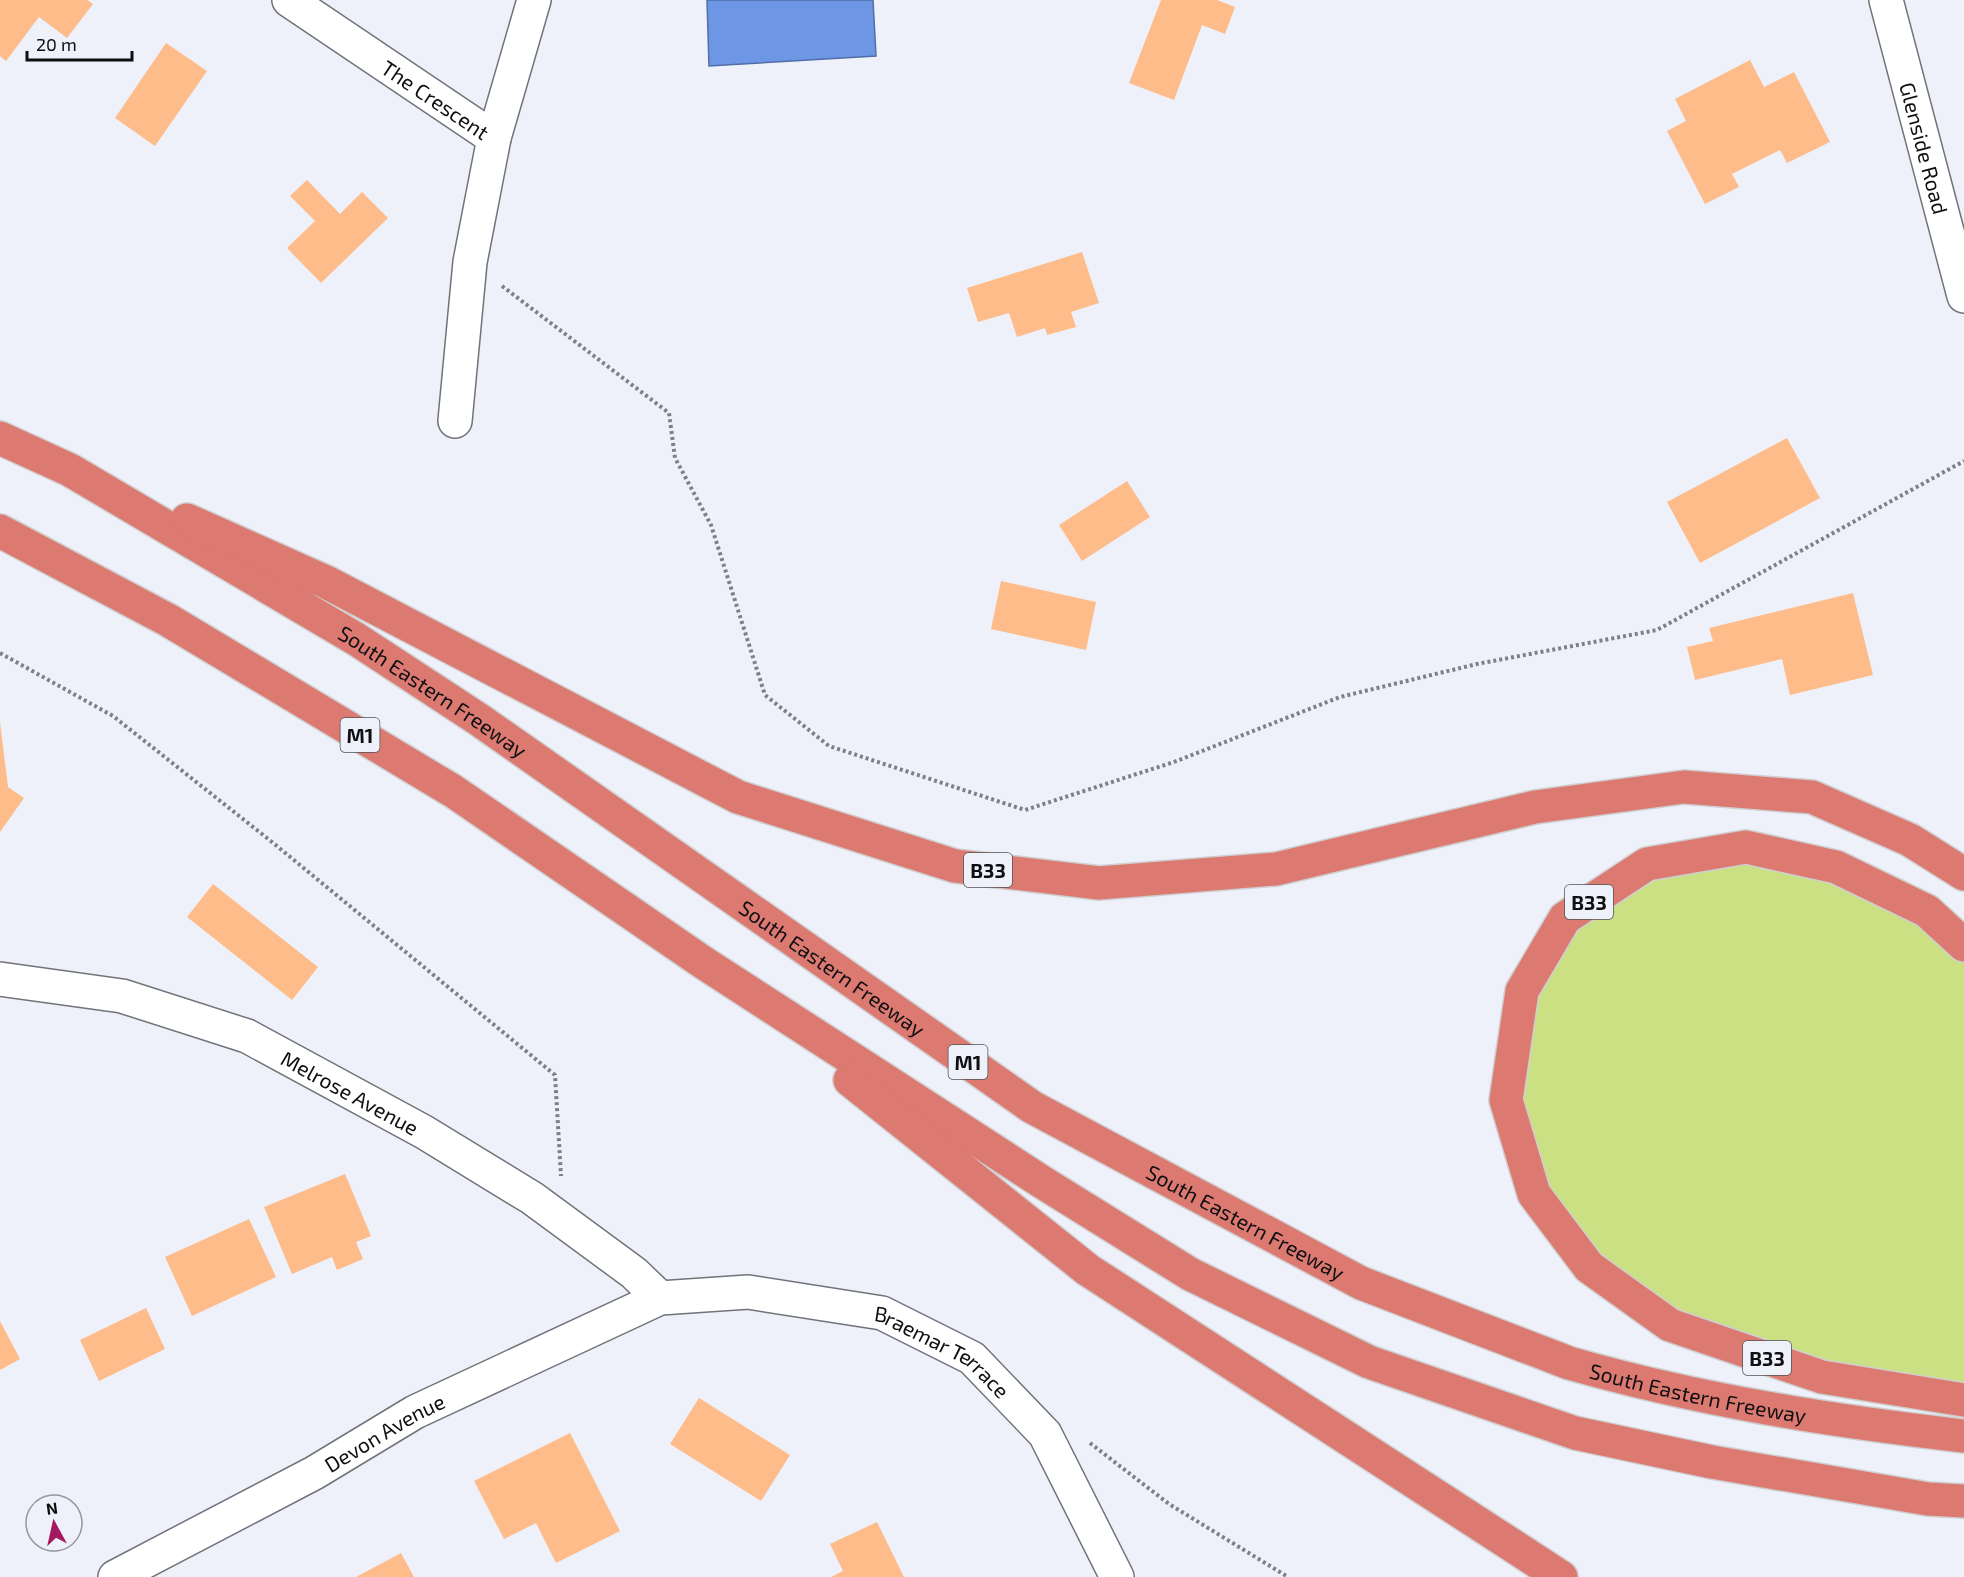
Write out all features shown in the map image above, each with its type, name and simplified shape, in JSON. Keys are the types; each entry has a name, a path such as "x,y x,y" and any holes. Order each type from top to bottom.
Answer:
{"highway":[{"name":"South Eastern Freeway","path":"0,438 70,470 356,639 478,719 1032,1107 1361,1283 1558,1359 1605,1373 1739,1404 1890,1428 1964,1436"},
{"name":"B33","path":"70,470 326,582 738,797 955,866 1100,883 1276,869 1535,807 1684,787 1812,797 1910,840 1964,874"},
{"name":"M1","path":"0,531 168,620 453,791 705,963 1042,1182 1190,1274 1369,1362 1575,1433 1712,1462 1928,1499 1964,1501"},
{"name":"B33","path":"1964,945 1927,911 1836,867 1746,847 1647,864 1565,918 1522,992 1506,1100 1534,1194 1589,1267 1670,1325 1822,1377 1964,1400"},
{"path":"705,963 1088,1270 1561,1577"}],"street":[{"name":"The Crescent","path":"289,0 494,138 534,0"},
{"name":"Glenside Road","path":"1886,0 1964,296"},
{"path":"455,421 470,262 494,138"},
{"name":"Melrose Avenue","path":"0,979 122,996 247,1036 424,1132 532,1198 634,1273 660,1298"},
{"name":"Braemar Terrace","path":"660,1298 748,1293 882,1313 972,1358 1045,1434 1117,1577"},
{"name":"Devon Avenue","path":"115,1577 314,1473 415,1412 660,1298"}],"path":[{"path":"470,262 669,413 675,458 711,525 765,695 829,746 1025,810 1174,762 1340,697 1476,664 1657,630 1964,461"},
{"path":"0,653 113,716 272,842 555,1075 562,1184"},
{"path":"1087,1441 1169,1504 1288,1577"}],"green space":[{"path":"1746,847 1836,867 1964,945 1964,1400 1670,1325 1534,1194 1506,1100 1522,991 1565,918 1647,864"}],"water":[{"path":"707,0 873,0 876,56 709,66"}],"building":[{"path":"0,0 87,0 93,4 67,38 39,17 6,61 0,56"},
{"path":"1161,0 1217,0 1235,7 1225,34 1202,25 1174,100 1129,83"},
{"path":"166,43 207,71 155,146 115,118"},
{"path":"1750,60 1764,87 1794,72 1830,142 1787,163 1780,150 1732,174 1739,187 1705,204 1667,131 1686,121 1675,99"},
{"path":"307,180 340,214 362,192 388,218 321,283 287,248 315,221 290,196"},
{"path":"1082,252 1099,303 1071,312 1076,327 1047,335 1045,328 1017,337 1009,313 978,322 967,288"},
{"path":"1787,438 1820,498 1700,563 1667,502"},
{"path":"1127,481 1150,517 1082,561 1059,525"},
{"path":"1001,581 1096,602 1086,650 991,629"},
{"path":"1853,593 1873,675 1790,695 1782,659 1695,680 1687,647 1713,641 1709,628"},
{"path":"0,722 8,787 24,798 0,832"},
{"path":"213,884 318,967 292,1000 187,917"},
{"path":"345,1174 371,1236 356,1242 363,1259 337,1270 332,1257 292,1274 264,1207"},
{"path":"249,1219 276,1277 192,1316 165,1257"},
{"path":"146,1308 165,1349 99,1381 80,1340"},
{"path":"0,1321 20,1359 0,1370"},
{"path":"699,1398 790,1455 761,1501 670,1444"},
{"path":"570,1433 620,1531 556,1563 536,1523 504,1539 474,1481"},
{"path":"877,1522 904,1577 831,1577 843,1571 830,1544"},
{"path":"401,1553 414,1577 356,1577"}]}
